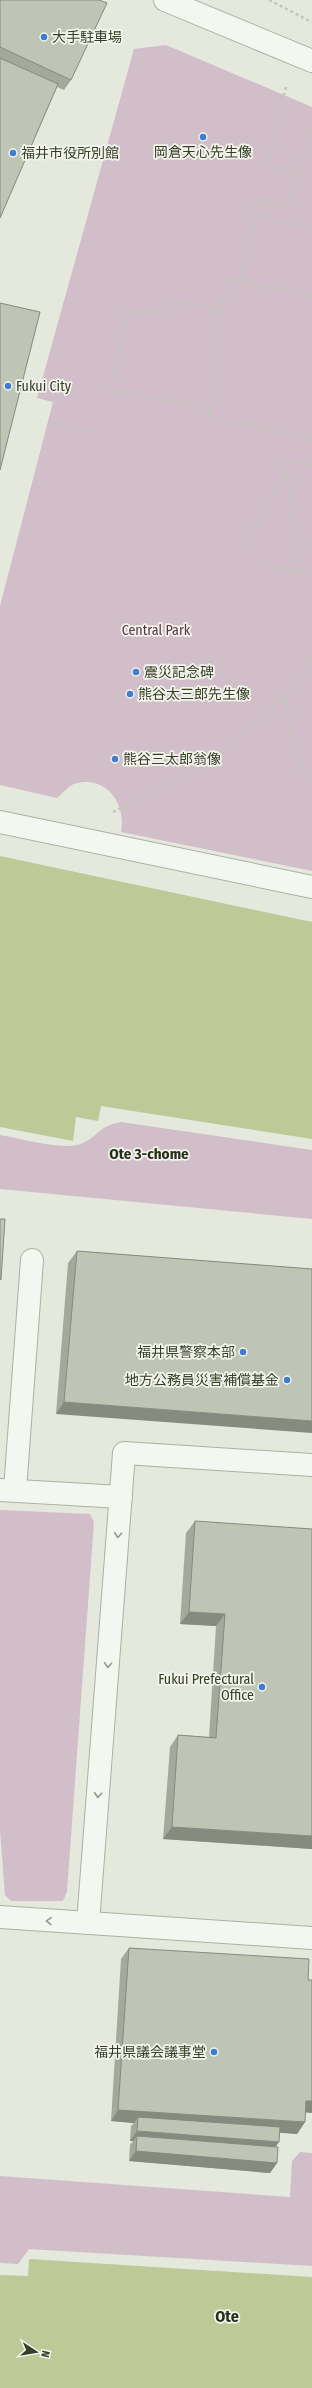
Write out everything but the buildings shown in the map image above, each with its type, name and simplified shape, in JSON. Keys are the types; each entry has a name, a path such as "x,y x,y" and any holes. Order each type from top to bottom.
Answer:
{"street":[{"path":"165,0 312,61"},
{"path":"0,822 312,887"},
{"path":"32,1260 7,1490 121,1497"},
{"path":"88,1923 124,1453 312,1464"},
{"path":"0,1917 312,1938"}],"path":[{"path":"269,0 312,22"},
{"path":"286,87 268,163 299,172"},
{"path":"240,281 258,200 289,207 312,128"},
{"path":"255,214 312,231"},
{"path":"312,296 228,278 211,359 220,361 208,417 312,439"},
{"path":"209,410 111,389 128,309 168,317 172,300 221,311"},
{"path":"56,425 89,431"},
{"path":"281,459 312,466"},
{"path":"244,548 287,470 296,564 312,536"},
{"path":"259,563 312,574"},
{"path":"88,840 94,822 206,766 299,684 312,657"},
{"path":"286,696 293,751 312,782"}],"green space":[{"name":"Central Park","path":"166,45 312,107 312,871 121,832 121,811 117,801 104,787 95,783 85,782 74,784 67,788 57,798 0,785 0,606 53,402 37,398 134,49"},
{"path":"121,1122 312,1150 312,1219 0,1189 0,1135 43,1144 66,1146 83,1143 103,1128"},
{"path":"0,1510 90,1514 94,1522 67,1891 63,1901 11,1901 5,1895 0,1830"},
{"path":"300,2152 312,2153 312,2266 29,2249 18,2264 0,2263 0,2176 290,2197 292,2161"}],"shaded area":[{"path":"0,856 312,922 312,1139 101,1106 98,1121 76,1117 73,1141 0,1127"},
{"path":"29,2259 312,2277 312,2388 0,2388 0,2275 28,2276"}],"place":[{"name":"大手駐車場","path":"44,37"},
{"name":"岡倉天心先生像","path":"203,137"},
{"name":"福井市役所別館","path":"13,153"},
{"name":"Fukui City","path":"8,386"},
{"name":"震災記念碑","path":"136,672"},
{"name":"熊谷太三郎先生像","path":"130,694"},
{"name":"熊谷三太郎翁像","path":"115,759"},
{"name":"福井県警察本部","path":"243,1352"},
{"name":"地方公務員災害補償基金","path":"287,1380"},
{"name":"Fukui Prefectural Office","path":"262,1687"},
{"name":"福井県議会議事堂","path":"214,2052"}],"district":[{"name":"Ote 3-chome","path":"149,1154"},
{"name":"Ote","path":"227,2316"}]}
